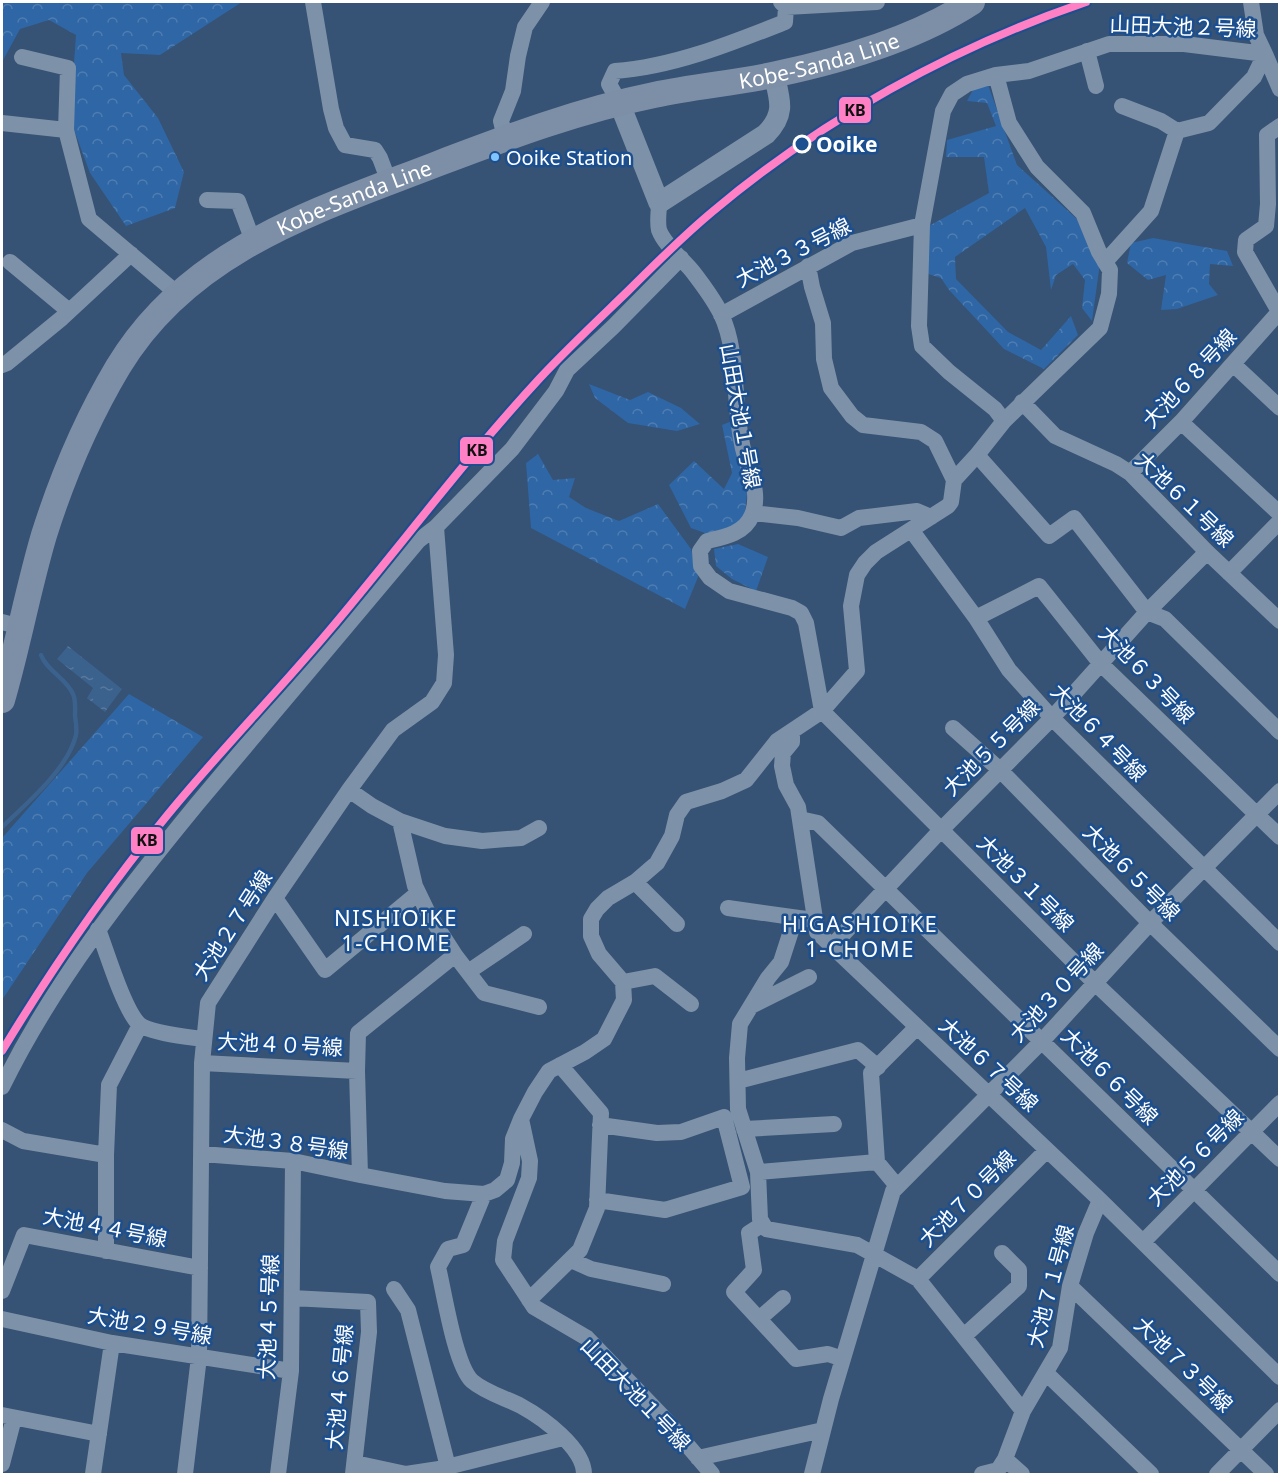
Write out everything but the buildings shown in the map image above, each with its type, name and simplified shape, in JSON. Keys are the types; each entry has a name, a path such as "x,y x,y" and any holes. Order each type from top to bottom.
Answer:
{"main road":[{"name":"Kobe-Sanda Line","path":"2,700 11,625 50,517 83,435 118,366 140,336 179,295 214,265 253,241 313,212 505,138 619,102 687,88 774,75 834,60 908,35 956,5"}],"street":[{"path":"313,2 327,90 336,128 345,145 375,150 389,182"},
{"path":"505,138 501,121 513,91 525,27 542,2"},
{"path":"619,102 609,84 615,71 638,70 744,38 785,22 783,4 877,2"},
{"name":"山田大池２号線","path":"1251,2 1256,35 1272,53"},
{"name":"山田大池２号線","path":"1004,421 995,409 949,372 922,346 919,326 922,225 943,111 952,94 967,84 996,75 1029,71 1108,44 1184,44 1272,53"},
{"path":"1087,51 1096,86"},
{"path":"1272,53 1280,89"},
{"path":"1122,106 1161,121 1177,131 1209,123 1254,77 1272,53"},
{"path":"22,57 68,68 66,130 89,219 179,295"},
{"path":"659,203 766,134 775,125 781,112 774,75"},
{"path":"954,480 1022,402 1100,328 1109,294 1110,270 1099,252 1083,213 1037,167 1009,123 996,75"},
{"name":"山田大池１号線","path":"619,102 659,203 659,229 666,241 693,272 721,315 731,347 737,416 742,446 754,485 755,503 753,513 742,529 707,541 700,551 701,566 710,578 729,591 792,608 801,613 806,622 822,711"},
{"path":"2,123 66,130"},
{"path":"1279,313 1270,293 1245,252 1246,240 1266,226 1267,135 1280,126"},
{"path":"1105,262 1151,211 1177,131"},
{"path":"207,200 238,201 253,241"},
{"name":"大池３３号線","path":"721,315 852,243 922,225"},
{"path":"2,365 69,311 131,254"},
{"path":"2,1087 47,1003 119,900 418,541 436,526 512,449 556,391 567,370 681,258"},
{"path":"10,262 69,311"},
{"path":"360,1175 445,1191 484,1194 495,1191 507,1180 512,1163 513,1139 535,1092 549,1071 604,1039 624,1000 623,982 599,954 591,936 591,919 597,909 608,898 635,882 657,863 672,836 677,815 686,802 722,791 746,780 777,741 822,711 857,671 851,606 857,575 876,552 912,531 951,502 954,480 935,441 921,432 863,425 852,416 831,388 824,359 823,323 808,266"},
{"name":"大池６８号線","path":"1130,472 1180,422 1279,313"},
{"path":"1233,364 1280,408"},
{"name":"大池６１号線","path":"1022,402 1055,436 1130,472 1207,552 1280,621"},
{"path":"1180,422 1280,514"},
{"path":"977,455 1049,536 1074,518 1147,612 1165,619 1280,732"},
{"path":"753,513 798,518 841,528 859,518 917,511 931,518"},
{"path":"1230,573 1280,521"},
{"name":"大池２７号線","path":"184,1474 199,1357 202,1063 208,1003 275,898 393,730 432,702 444,683 446,655 436,526"},
{"name":"大池６４号線","path":"912,531 976,618 1009,670 1052,718 1280,943"},
{"name":"大池５５号線","path":"832,946 940,830 1052,718 1147,612 1207,552"},
{"name":"大池６３号線","path":"976,618 1039,586 1101,664 1280,837"},
{"name":"大池３１号線","path":"822,711 1095,984 1280,1159"},
{"name":"大池６５号線","path":"953,728 999,769 1150,923 1280,1048"},
{"name":"大池６７号線","path":"792,730 792,742 783,753 782,766 786,785 798,807 800,819 807,919 817,932 1100,1200 1280,1377"},
{"path":"349,790 400,821 445,836 482,841 521,838 539,828"},
{"name":"大池３０号線","path":"812,1474 892,1191 1042,1041 1150,923 1280,791"},
{"name":"大池６６号線","path":"800,819 818,823 1280,1275"},
{"path":"400,821 418,893 455,955 484,993 539,1007"},
{"path":"635,882 677,924"},
{"path":"275,898 325,970 418,893"},
{"path":"728,908 807,919"},
{"path":"807,919 792,928 781,962 768,978 740,1024 737,1058 738,1108 758,1172 760,1219 763,1224 749,1233 754,1270 734,1292 796,1359 828,1354 843,1359"},
{"path":"98,929 125,1000 140,1025 161,1032 203,1039"},
{"path":"468,972 524,934"},
{"name":"大池３８号線","path":"202,1154 293,1161 360,1175 358,1033 455,955"},
{"path":"623,982 655,976 691,1004"},
{"path":"750,1006 809,977"},
{"path":"106,1251 109,1084 140,1025"},
{"path":"897,1186 878,1162 871,1073 917,1027"},
{"path":"738,1081 858,1050 878,1067"},
{"name":"大池４０号線","path":"202,1063 357,1071"},
{"path":"529,1300 580,1250 597,1208 601,1113 560,1065"},
{"name":"大池５６号線","path":"1143,1242 1280,1103"},
{"path":"597,1200 665,1210 742,1187 724,1117 681,1132 657,1133 600,1125"},
{"name":"山田大池１号線","path":"521,1119 530,1161 529,1178 505,1241 503,1260 534,1307 587,1338 664,1419 712,1474"},
{"path":"744,1129 834,1124"},
{"path":"2,1130 23,1141 106,1155"},
{"name":"大池７０号線","path":"918,1279 1047,1150"},
{"name":"大池４５号線","path":"278,1474 291,1371 293,1161"},
{"path":"758,1172 878,1162"},
{"path":"484,1194 463,1245 448,1249 438,1267 462,1363 472,1380 492,1393 522,1406 546,1422 574,1449 584,1466 584,1474"},
{"name":"大池７１号線","path":"1005,1459 1023,1411 1060,1348 1070,1286 1086,1233 1100,1200"},
{"name":"大池７０号線","path":"763,1224 766,1229 857,1245 918,1279 1023,1411"},
{"name":"大池４４号線","path":"2,1291 24,1235 200,1268"},
{"path":"964,1336 1019,1286 1019,1270 1002,1253"},
{"path":"571,1260 591,1269 663,1284"},
{"name":"大池７３号線","path":"1070,1286 1266,1474"},
{"path":"394,1289 408,1310 442,1470"},
{"name":"大池４６号線","path":"292,1298 368,1302 369,1332 354,1469"},
{"path":"759,1319 783,1298"},
{"name":"大池２９号線","path":"2,1319 112,1343 291,1371"},
{"path":"93,1474 112,1343"},
{"path":"1046,1373 1151,1474"},
{"path":"1217,1474 1280,1410"},
{"path":"2,1464 8,1417 99,1434"},
{"path":"698,1458 823,1430"},
{"path":"354,1469 406,1474 442,1470 563,1438"},
{"path":"982,1474 998,1470 1005,1459 1022,1474"}],"green space":[{"path":"2,2 242,2 160,55 121,53 124,75 158,118 184,172 175,208 126,226 90,173 70,119 76,35 49,20 20,29 2,62"},
{"path":"987,82 1017,165 1077,219 1100,263 1092,321 1082,308 1085,280 1073,264 1056,275 1051,290 1046,247 1025,208 955,257 956,279 1008,332 1041,350 1071,316 1078,335 1044,369 1004,349 949,290 941,278 925,273 927,227 989,193 984,157 946,157 947,140 996,126 987,103 967,101 975,86"},
{"path":"1153,238 1227,251 1233,266 1210,264 1209,284 1218,295 1177,309 1161,310 1166,275 1148,280 1127,263 1131,243"},
{"path":"589,384 630,400 648,392 681,408 700,424 677,431 628,423 595,398"},
{"path":"732,421 747,494 744,521 713,536 691,528 669,485 694,461 724,489 732,473 722,425"},
{"path":"538,454 553,480 575,478 569,497 586,508 619,521 658,504 691,549 698,577 685,609 531,528 526,463"},
{"path":"738,544 768,557 756,591 732,579 716,566 714,549"},
{"path":"129,694 203,737 87,873 2,1000 2,838"}],"water":[{"path":"68,646 122,689 105,712 87,698 93,688 57,659"}],"waterway":[{"path":"2,827 34,797 55,773 72,748 76,735 73,694 41,655"}],"transit line":[{"name":"KB","path":"2,1051 79,931 165,818 328,632 512,409 561,356 659,261 701,221 754,178 843,117 937,64 1036,20 1086,2"}],"place":[{"name":"Ooike","path":"802,144"},
{"name":"Ooike Station","path":"495,157"}],"district":[{"name":"NISHIOIKE 1-CHOME","path":"396,930"},
{"name":"HIGASHIOIKE 1-CHOME","path":"860,936"}]}
